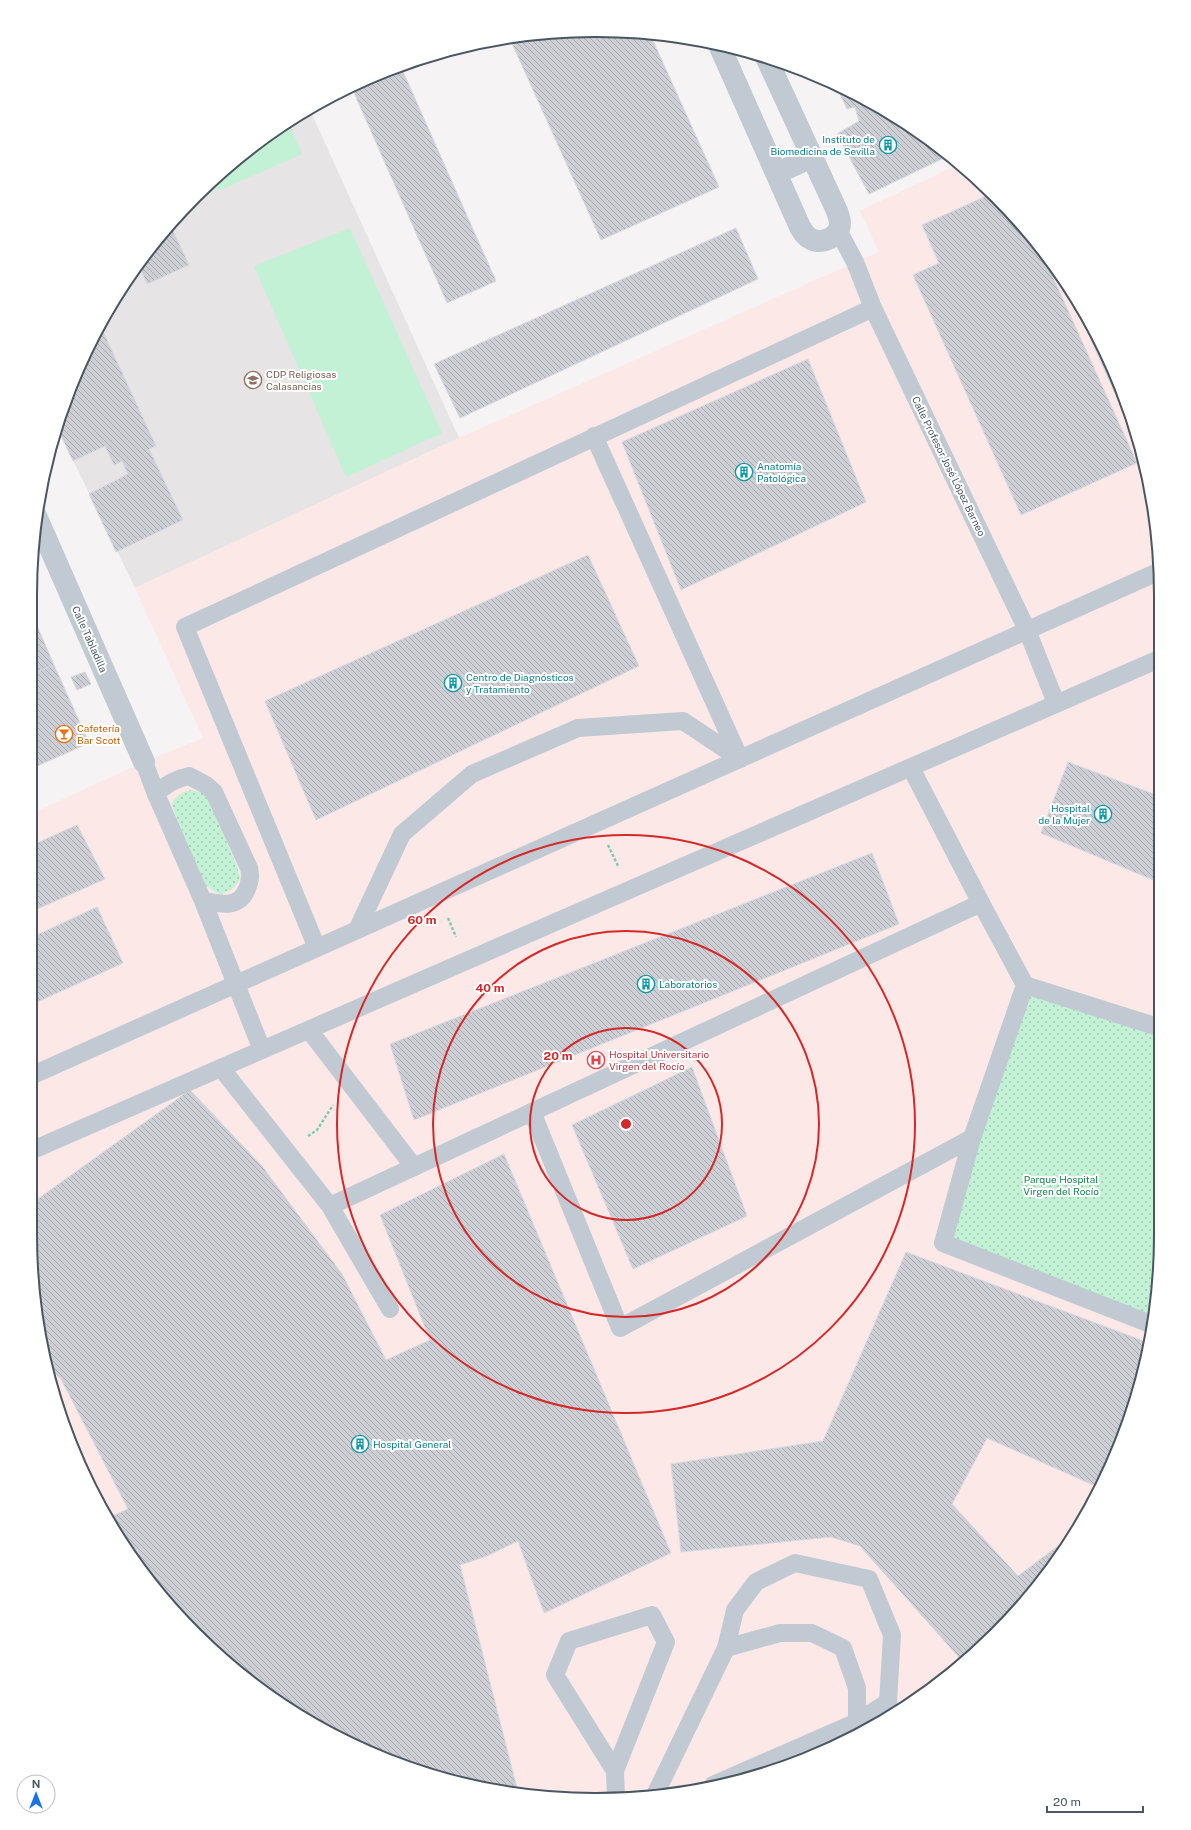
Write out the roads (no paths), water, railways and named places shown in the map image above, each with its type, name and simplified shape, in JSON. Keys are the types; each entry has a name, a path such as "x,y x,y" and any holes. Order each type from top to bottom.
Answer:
{"street":[{"path":"722,52 805,235 812,240 819,242 834,236 838,230"},
{"name":"Calle Profesor José López Barneo","path":"770,65 837,211 840,224 838,230"},
{"path":"777,173 812,157"},
{"name":"Calle Tabladilla","path":"41,528 144,762"}],"lane":[{"name":"Calle Profesor José López Barneo","path":"838,230 855,262 873,308 1027,630 1056,703"},
{"path":"317,948 184,627 873,308"},
{"path":"594,436 740,759"},
{"path":"37,1073 1153,574"},
{"path":"37,1148 1154,661"},
{"path":"357,930 402,834 472,774 578,728 683,721 740,759"},
{"path":"144,762 156,794 203,901 262,1050"},
{"path":"911,768 1025,985 1154,1026"},
{"path":"156,794 163,786 189,776 206,785 214,792 220,802 249,868 251,877 243,898 234,903 227,904 203,901"},
{"path":"330,1206 981,903"},
{"path":"1025,985 972,1138 943,1242 1146,1322"},
{"path":"309,1030 414,1167"},
{"path":"221,1068 330,1206 390,1309"},
{"path":"532,1112 620,1328 972,1138"},
{"path":"658,1789 726,1648 735,1610 756,1582 795,1563 869,1579 892,1635 888,1702 857,1722 736,1775"},
{"path":"615,1771 555,1675 569,1641 652,1615 666,1642 615,1771 616,1792"},
{"path":"726,1648 780,1633 812,1633 843,1648 857,1688 857,1722"}],"place":[{"name":"Instituto de Biomedicina de Sevilla","path":"888,145"},
{"name":"CDP Religiosas Calasancias","path":"253,380"},
{"name":"Anatomía Patológica","path":"744,472"},
{"name":"Centro de Diagnósticos y Tratamiento","path":"453,683"},
{"name":"Cafetería Bar Scott","path":"64,734"},
{"name":"Hospital de la Mujer","path":"1103,814"},
{"name":"Laboratorios","path":"646,984"},
{"name":"Hospital Universitario Virgen del Rocío","path":"596,1060"},
{"name":"Hospital General","path":"360,1444"}],"park label":[{"name":"Parque Hospital Virgen del Rocío","path":"1061,1184"}]}
